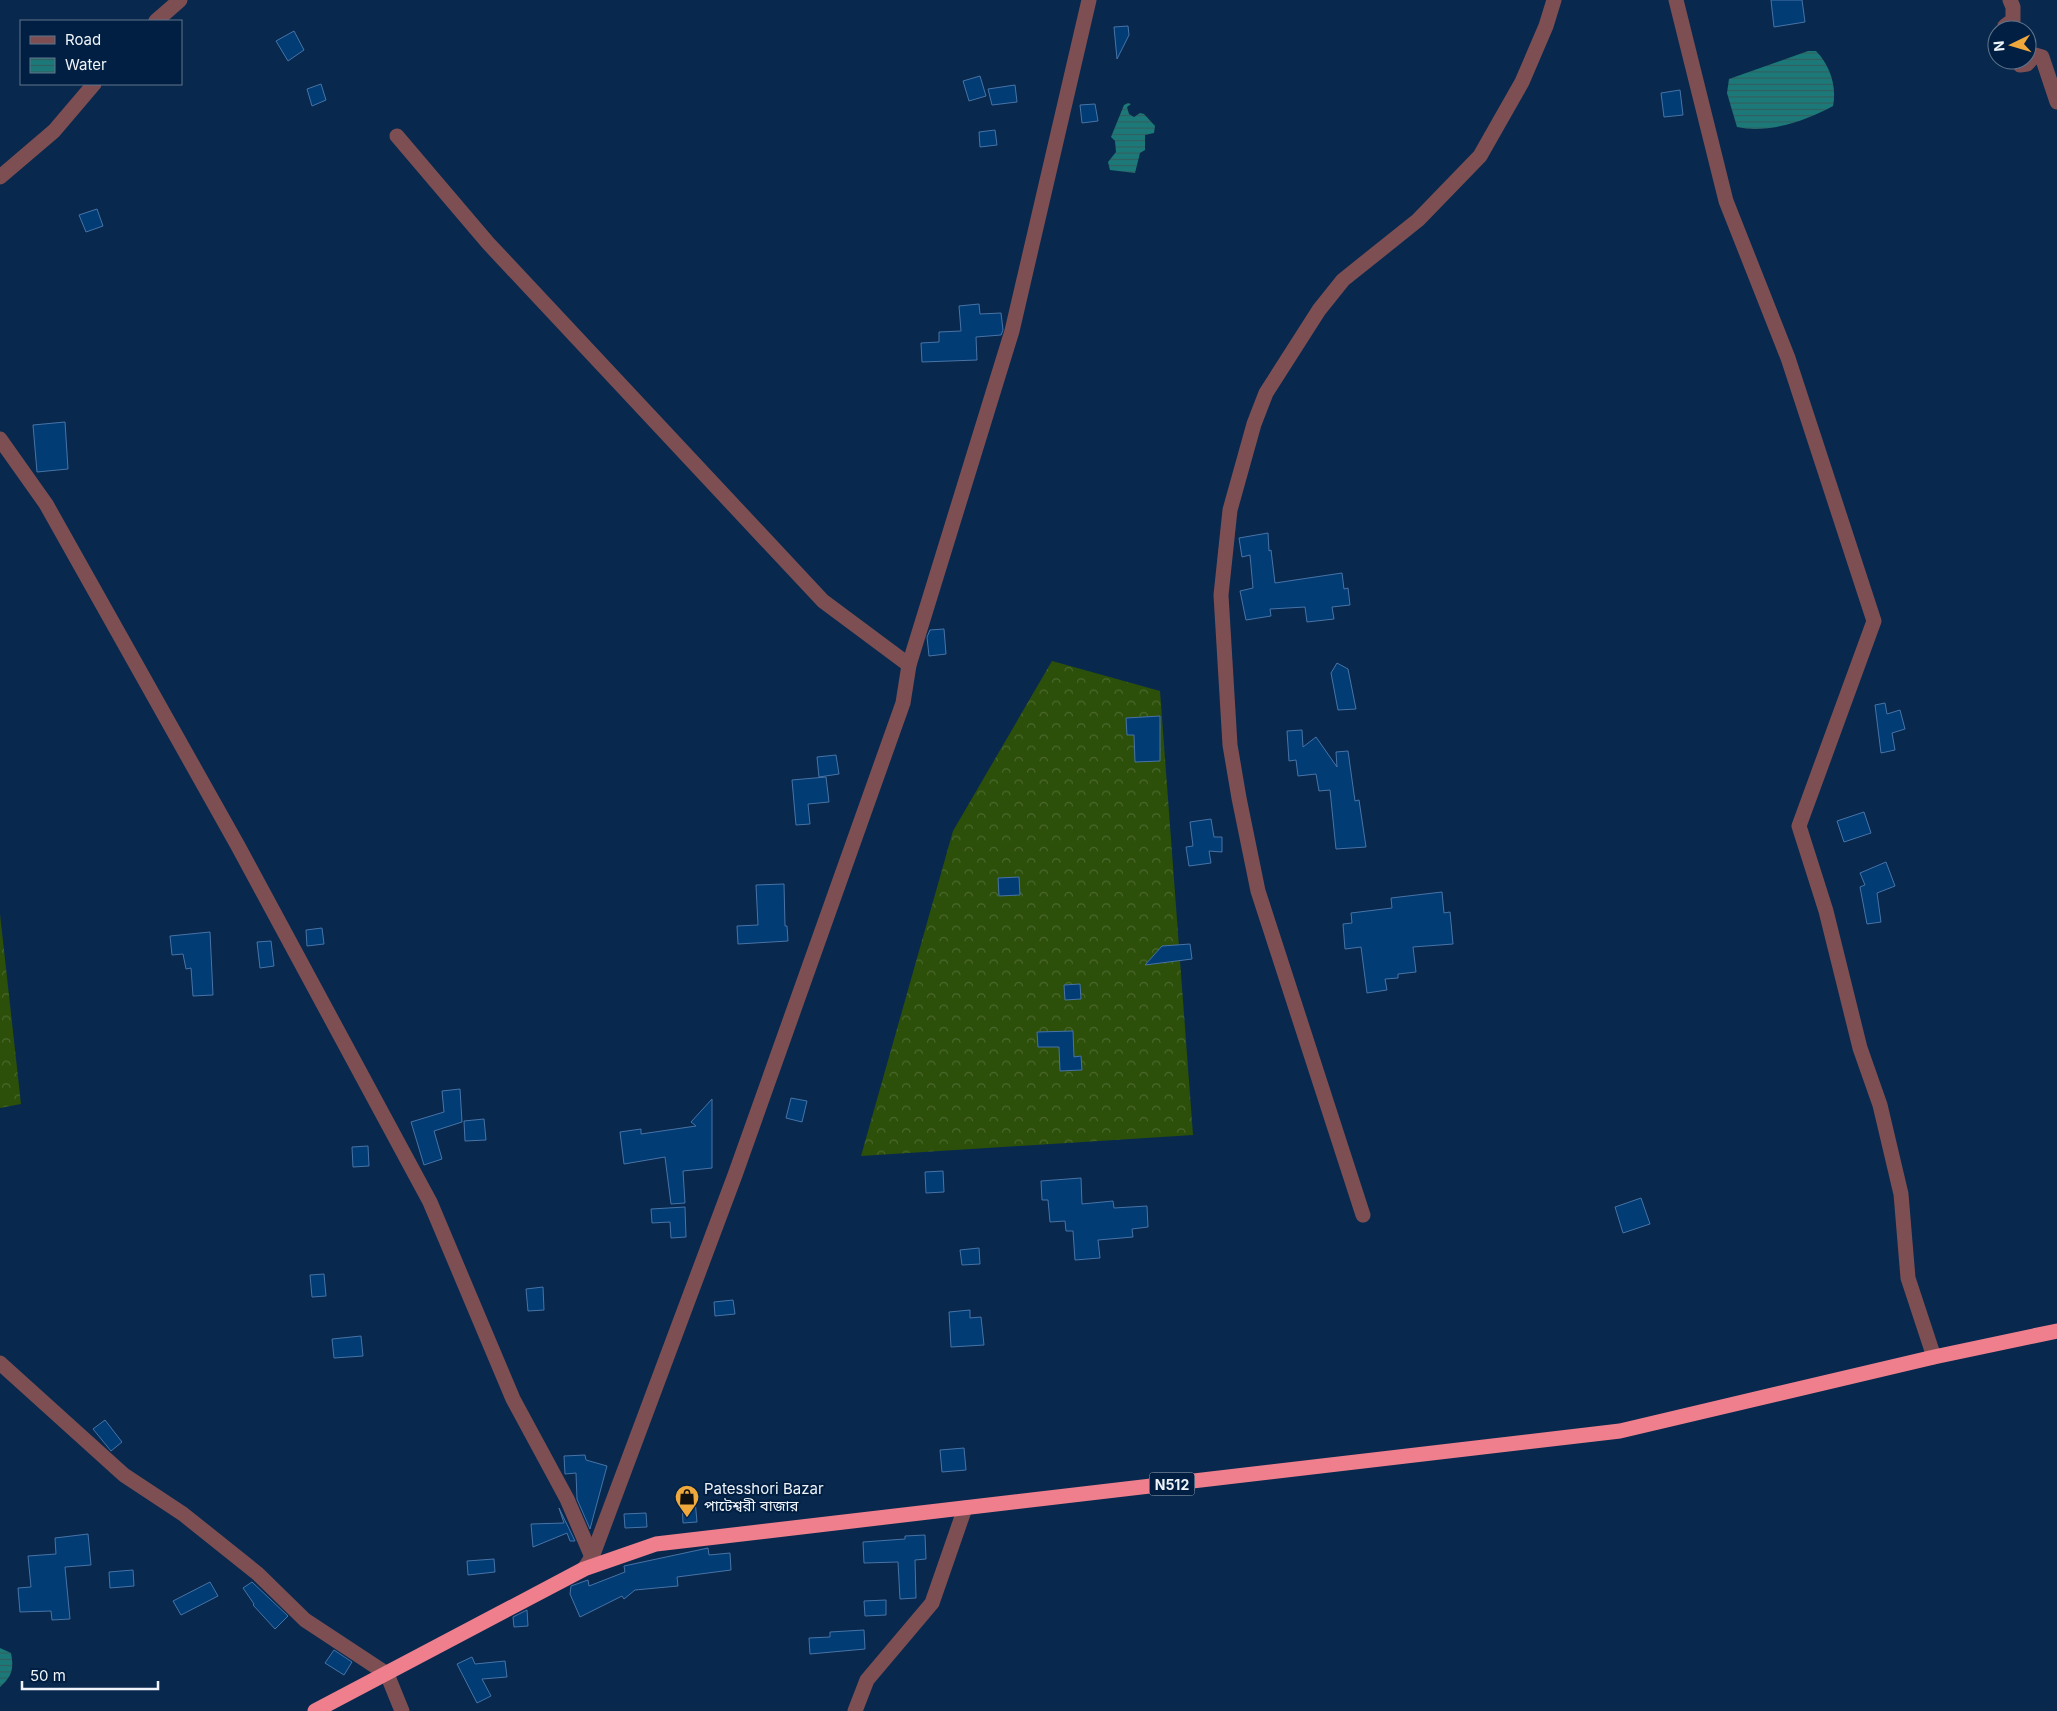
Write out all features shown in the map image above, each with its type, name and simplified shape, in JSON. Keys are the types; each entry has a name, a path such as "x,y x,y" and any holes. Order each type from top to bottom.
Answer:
{"highway":[{"name":"N512","path":"315,1711 387,1674 588,1563 656,1544 1620,1431 2057,1331"}],"street":[{"path":"157,20 180,0"},
{"path":"588,1563 771,1074 903,703 909,665 1012,331 1089,0"},
{"path":"1363,1215 1258,890 1239,798 1230,745 1221,595 1230,510 1254,424 1266,393 1319,310 1343,280 1418,220 1480,156 1522,82 1546,26 1554,0"},
{"path":"1676,0 1726,201 1788,358 1874,621 1799,826 1826,911 1860,1048 1880,1105 1901,1194 1908,1278 1934,1358"},
{"path":"2010,0 2013,7 2013,20"},
{"path":"2037,56 2042,57 2057,102"},
{"path":"0,177 54,131 93,85"},
{"path":"397,136 488,243 822,601 909,665"},
{"path":"0,439 46,504 238,846 430,1202 464,1277 513,1398 566,1499 588,1563"},
{"path":"0,1364 124,1475 182,1514 258,1574 305,1620 387,1674 402,1711"},
{"path":"855,1711 867,1680 932,1603 965,1508"}],"green space":[{"path":"1052,661 1160,691 1193,1135 861,1156 953,831"},
{"path":"0,914 21,1104 0,1108"}],"water":[{"path":"1808,51 1816,51 1829,70 1834,91 1833,106 1811,117 1786,125 1761,129 1737,127 1727,93 1729,79"},
{"path":"1131,104 1127,107 1129,114 1134,117 1140,113 1144,114 1155,126 1154,133 1145,135 1145,150 1140,153 1135,173 1110,170 1108,162 1116,152 1115,141 1111,137 1124,105"},
{"path":"0,1648 11,1653 12,1664 10,1676 0,1687"}],"building":[{"path":"1771,0 1802,0 1805,22 1774,27"},
{"path":"1128,26 1129,35 1117,59 1114,27"},
{"path":"294,31 304,50 288,61 276,41"},
{"path":"980,76 986,96 969,101 963,81"},
{"path":"321,84 326,100 312,106 307,89"},
{"path":"1015,85 1017,102 992,105 988,89"},
{"path":"1680,90 1683,115 1664,117 1661,93"},
{"path":"1095,104 1098,121 1082,123 1080,105"},
{"path":"995,130 997,145 980,147 979,132"},
{"path":"97,209 103,226 86,232 79,215"},
{"path":"979,304 980,314 1001,313 1003,330 1001,335 976,337 977,360 922,362 921,343 939,342 939,332 961,331 959,306"},
{"path":"65,422 68,469 37,472 33,425"},
{"path":"1268,533 1269,551 1271,550 1275,583 1342,573 1344,589 1348,588 1350,605 1332,607 1334,619 1307,622 1305,607 1270,609 1271,616 1246,620 1240,591 1253,588 1250,555 1242,557 1239,538"},
{"path":"944,629 946,654 929,656 927,637 930,630"},
{"path":"1337,663 1348,669 1356,709 1338,710 1331,673"},
{"path":"1885,703 1887,714 1900,710 1905,729 1892,733 1895,750 1881,753 1875,705"},
{"path":"1160,716 1160,761 1135,762 1134,735 1127,735 1126,718"},
{"path":"1302,730 1303,747 1316,737 1337,767 1336,752 1348,751 1355,801 1359,800 1366,847 1336,849 1330,790 1319,791 1316,774 1298,776 1296,760 1289,761 1287,731"},
{"path":"836,755 839,774 819,777 817,757"},
{"path":"826,777 829,802 808,804 810,824 796,825 792,780"},
{"path":"1864,812 1871,833 1844,842 1837,821"},
{"path":"1211,819 1214,837 1222,837 1222,852 1209,851 1211,863 1189,866 1186,847 1193,846 1190,822"},
{"path":"1886,862 1895,886 1877,893 1881,922 1867,924 1860,887 1865,885 1860,873"},
{"path":"1019,877 1020,895 999,896 998,878"},
{"path":"784,884 785,926 787,926 788,941 738,944 737,926 758,925 756,885"},
{"path":"1442,892 1444,913 1450,912 1453,944 1413,947 1416,972 1398,974 1398,978 1385,979 1387,990 1367,993 1361,947 1345,949 1343,924 1352,923 1351,913 1392,908 1391,898"},
{"path":"322,928 324,944 307,946 306,930"},
{"path":"210,932 213,995 193,996 191,968 186,969 183,954 172,955 170,936"},
{"path":"271,941 274,966 260,968 257,942"},
{"path":"1190,944 1192,959 1145,965 1162,946"},
{"path":"1080,984 1081,999 1065,1000 1064,985"},
{"path":"1073,1031 1074,1057 1081,1056 1082,1070 1060,1071 1059,1047 1038,1047 1037,1032"},
{"path":"460,1089 462,1122 434,1131 442,1159 424,1165 411,1122 444,1112 442,1091"},
{"path":"791,1098 807,1101 802,1122 786,1118"},
{"path":"712,1099 712,1168 683,1171 685,1203 671,1204 665,1157 624,1164 620,1132 641,1129 641,1134 696,1126 691,1122"},
{"path":"484,1119 486,1140 465,1141 464,1121"},
{"path":"368,1146 369,1166 353,1167 352,1147"},
{"path":"943,1171 944,1192 926,1193 925,1172"},
{"path":"1081,1178 1082,1204 1113,1201 1114,1208 1147,1206 1148,1227 1132,1229 1133,1237 1098,1240 1100,1258 1075,1260 1073,1231 1066,1231 1065,1221 1050,1222 1048,1200 1042,1200 1041,1181"},
{"path":"1641,1198 1650,1224 1623,1233 1615,1207"},
{"path":"685,1207 686,1237 671,1238 670,1222 652,1223 651,1209"},
{"path":"979,1248 980,1264 962,1265 960,1250"},
{"path":"324,1274 326,1296 312,1297 310,1275"},
{"path":"543,1287 544,1310 528,1311 526,1289"},
{"path":"733,1300 735,1314 715,1316 714,1302"},
{"path":"970,1310 970,1318 981,1317 984,1345 951,1347 949,1312"},
{"path":"361,1336 363,1356 334,1358 332,1339"},
{"path":"105,1420 122,1442 111,1451 93,1429"},
{"path":"964,1448 966,1470 942,1472 940,1450"},
{"path":"585,1455 586,1460 607,1466 590,1529 577,1499 576,1473 565,1474 564,1456"},
{"path":"695,1500 697,1522 683,1523 682,1501"},
{"path":"559,1508 575,1541 570,1541 567,1533 533,1547 531,1524 564,1523"},
{"path":"646,1513 647,1527 625,1528 624,1514"},
{"path":"88,1534 91,1565 65,1567 70,1619 52,1620 51,1611 20,1612 18,1588 31,1587 28,1556 56,1554 55,1538"},
{"path":"925,1535 926,1559 915,1560 916,1598 900,1599 898,1562 864,1563 863,1542 905,1539 905,1536"},
{"path":"708,1548 709,1555 730,1553 731,1570 677,1577 678,1586 635,1590 624,1599 622,1596 580,1617 570,1594 571,1586 588,1580 589,1586 625,1572 624,1566"},
{"path":"494,1559 495,1572 468,1575 467,1561"},
{"path":"133,1570 134,1586 110,1588 109,1572"},
{"path":"210,1582 218,1596 181,1615 173,1601"},
{"path":"252,1582 288,1616 275,1629 253,1605 243,1588"},
{"path":"886,1600 886,1615 865,1616 864,1601"},
{"path":"527,1610 528,1626 514,1627 513,1617"},
{"path":"864,1630 865,1649 810,1654 809,1638 830,1637 830,1632"},
{"path":"334,1650 352,1662 344,1675 325,1663"},
{"path":"472,1657 475,1664 505,1661 507,1677 482,1679 491,1696 477,1703 457,1664"}],"place":[{"name":"Patesshori Bazar পাটেশ্বরী বাজার","path":"687,1518"}]}
